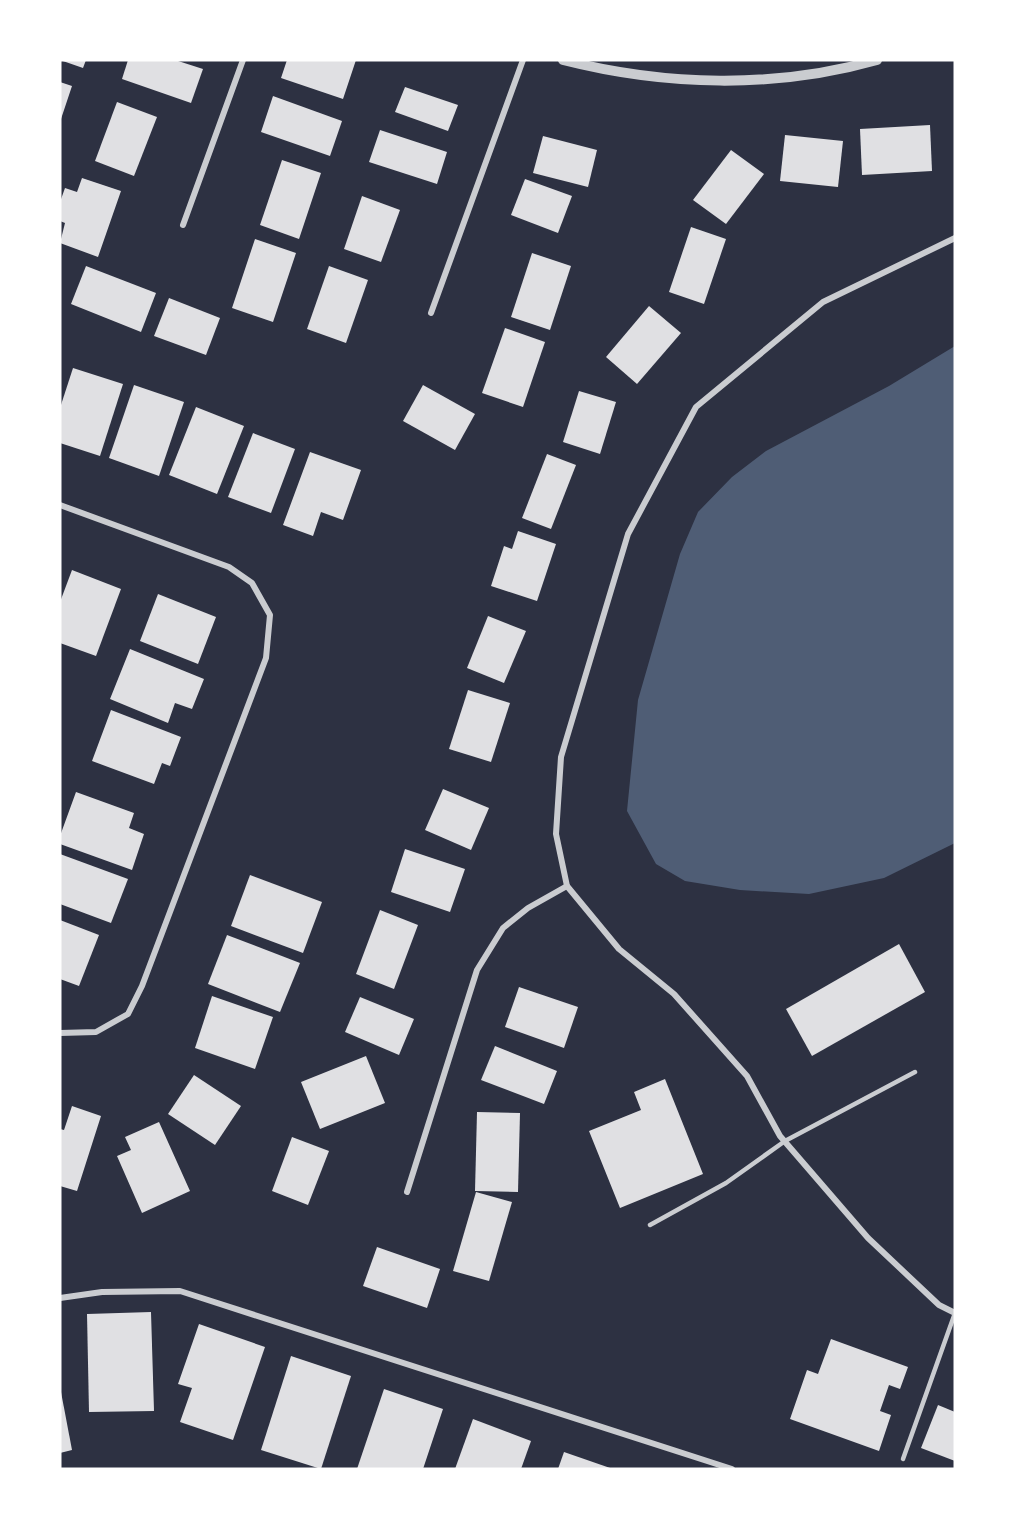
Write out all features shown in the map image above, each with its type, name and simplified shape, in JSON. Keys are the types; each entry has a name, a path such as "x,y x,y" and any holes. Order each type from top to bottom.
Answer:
{"street":[{"path":"183,225 243,60"},
{"path":"431,313 523,60"},
{"path":"563,60 642,75 707,80 791,78 838,71 877,60"},
{"path":"955,238 823,302 696,407 628,534 561,758 556,834 567,886 619,950 674,994 747,1076 784,1141 868,1238 939,1305 955,1313"},
{"path":"60,505 229,567 252,583 270,615 266,658 142,986 129,1014 96,1032 60,1033"},
{"path":"407,1192 477,970 503,928 528,908 567,886"},
{"path":"60,1299 102,1292 180,1291 732,1469"}],"lane":[{"path":"650,1225 726,1183 784,1141 915,1072"},
{"path":"903,1459 955,1313"}],"water":[{"path":"955,346 955,843 884,878 809,894 740,890 685,881 656,864 627,811 638,700 680,554 698,512 732,477 766,451 889,386"}],"building":[{"path":"60,60 86,60 83,68"},
{"path":"128,60 175,60 203,69 191,103 122,79"},
{"path":"287,60 356,60 343,99 281,78"},
{"path":"60,82 72,86 60,122"},
{"path":"405,87 458,105 448,131 395,112"},
{"path":"273,96 342,121 330,156 261,132"},
{"path":"117,102 157,117 134,176 95,161"},
{"path":"930,125 932,171 862,175 860,129"},
{"path":"380,130 447,152 437,184 369,162"},
{"path":"785,135 843,141 838,187 780,181"},
{"path":"543,136 597,150 588,187 533,173"},
{"path":"731,150 764,174 726,224 693,200"},
{"path":"282,160 321,173 299,239 260,225"},
{"path":"82,178 121,191 98,257 60,243 65,223 60,221 60,202 65,188 77,192"},
{"path":"525,179 572,196 558,233 511,215"},
{"path":"362,196 400,210 381,262 344,249"},
{"path":"691,227 726,239 704,304 669,292"},
{"path":"255,239 296,253 273,322 232,308"},
{"path":"532,253 571,266 550,330 511,317"},
{"path":"86,266 156,293 141,332 71,304"},
{"path":"329,266 368,280 346,343 307,329"},
{"path":"169,298 220,318 206,355 154,336"},
{"path":"649,306 681,333 637,384 606,357"},
{"path":"505,328 545,342 523,407 482,393"},
{"path":"73,368 123,384 100,456 60,443 60,408"},
{"path":"134,385 184,402 159,476 109,458"},
{"path":"423,385 475,414 455,450 403,421"},
{"path":"579,391 616,402 600,454 563,442"},
{"path":"196,407 244,426 217,494 169,475"},
{"path":"253,433 295,449 271,513 228,497"},
{"path":"310,452 361,470 343,520 321,512 313,536 283,525"},
{"path":"547,454 576,465 551,529 522,518"},
{"path":"518,531 556,544 537,601 491,586 504,546 512,549"},
{"path":"72,570 121,589 96,656 60,643 60,602"},
{"path":"158,594 216,617 198,664 140,641"},
{"path":"488,616 526,631 504,683 467,668"},
{"path":"130,649 204,679 192,709 175,703 168,723 110,699"},
{"path":"468,690 510,703 491,762 449,749"},
{"path":"111,710 181,737 170,766 162,763 154,784 92,761"},
{"path":"443,789 489,808 471,850 425,830"},
{"path":"76,792 134,813 129,828 144,834 132,870 60,844 60,836"},
{"path":"405,849 465,869 450,912 391,892"},
{"path":"60,854 128,879 111,923 60,904"},
{"path":"250,875 322,902 303,953 231,926"},
{"path":"380,910 418,925 394,989 356,974"},
{"path":"60,920 99,935 79,986 60,979"},
{"path":"227,935 300,963 280,1012 208,984"},
{"path":"899,944 925,992 812,1056 786,1009"},
{"path":"519,987 578,1007 564,1048 505,1027"},
{"path":"212,996 273,1017 255,1069 195,1048"},
{"path":"360,997 414,1019 399,1055 345,1032"},
{"path":"495,1046 557,1071 544,1104 481,1080"},
{"path":"366,1056 385,1103 320,1129 301,1082"},
{"path":"194,1075 241,1106 215,1145 168,1114"},
{"path":"665,1079 703,1174 620,1208 589,1131 641,1110 634,1092"},
{"path":"72,1106 101,1116 77,1191 60,1186 60,1129 64,1130"},
{"path":"477,1112 520,1113 518,1192 475,1191"},
{"path":"159,1122 190,1191 142,1213 117,1156 131,1150 125,1137"},
{"path":"292,1137 329,1151 308,1205 272,1191"},
{"path":"476,1192 512,1202 489,1281 453,1271"},
{"path":"377,1247 440,1269 427,1308 363,1286"},
{"path":"151,1312 154,1411 89,1412 87,1314"},
{"path":"199,1324 265,1347 233,1440 180,1422 192,1388 178,1384"},
{"path":"831,1339 908,1367 900,1389 889,1385 880,1411 891,1415 879,1451 790,1419 807,1370 818,1374"},
{"path":"291,1356 351,1376 321,1469 261,1450"},
{"path":"384,1389 443,1409 423,1469 357,1469"},
{"path":"60,1393 72,1450 60,1453"},
{"path":"938,1405 955,1412 955,1461 921,1448"},
{"path":"473,1419 531,1441 521,1469 455,1469"},
{"path":"564,1452 613,1469 558,1469"}]}
